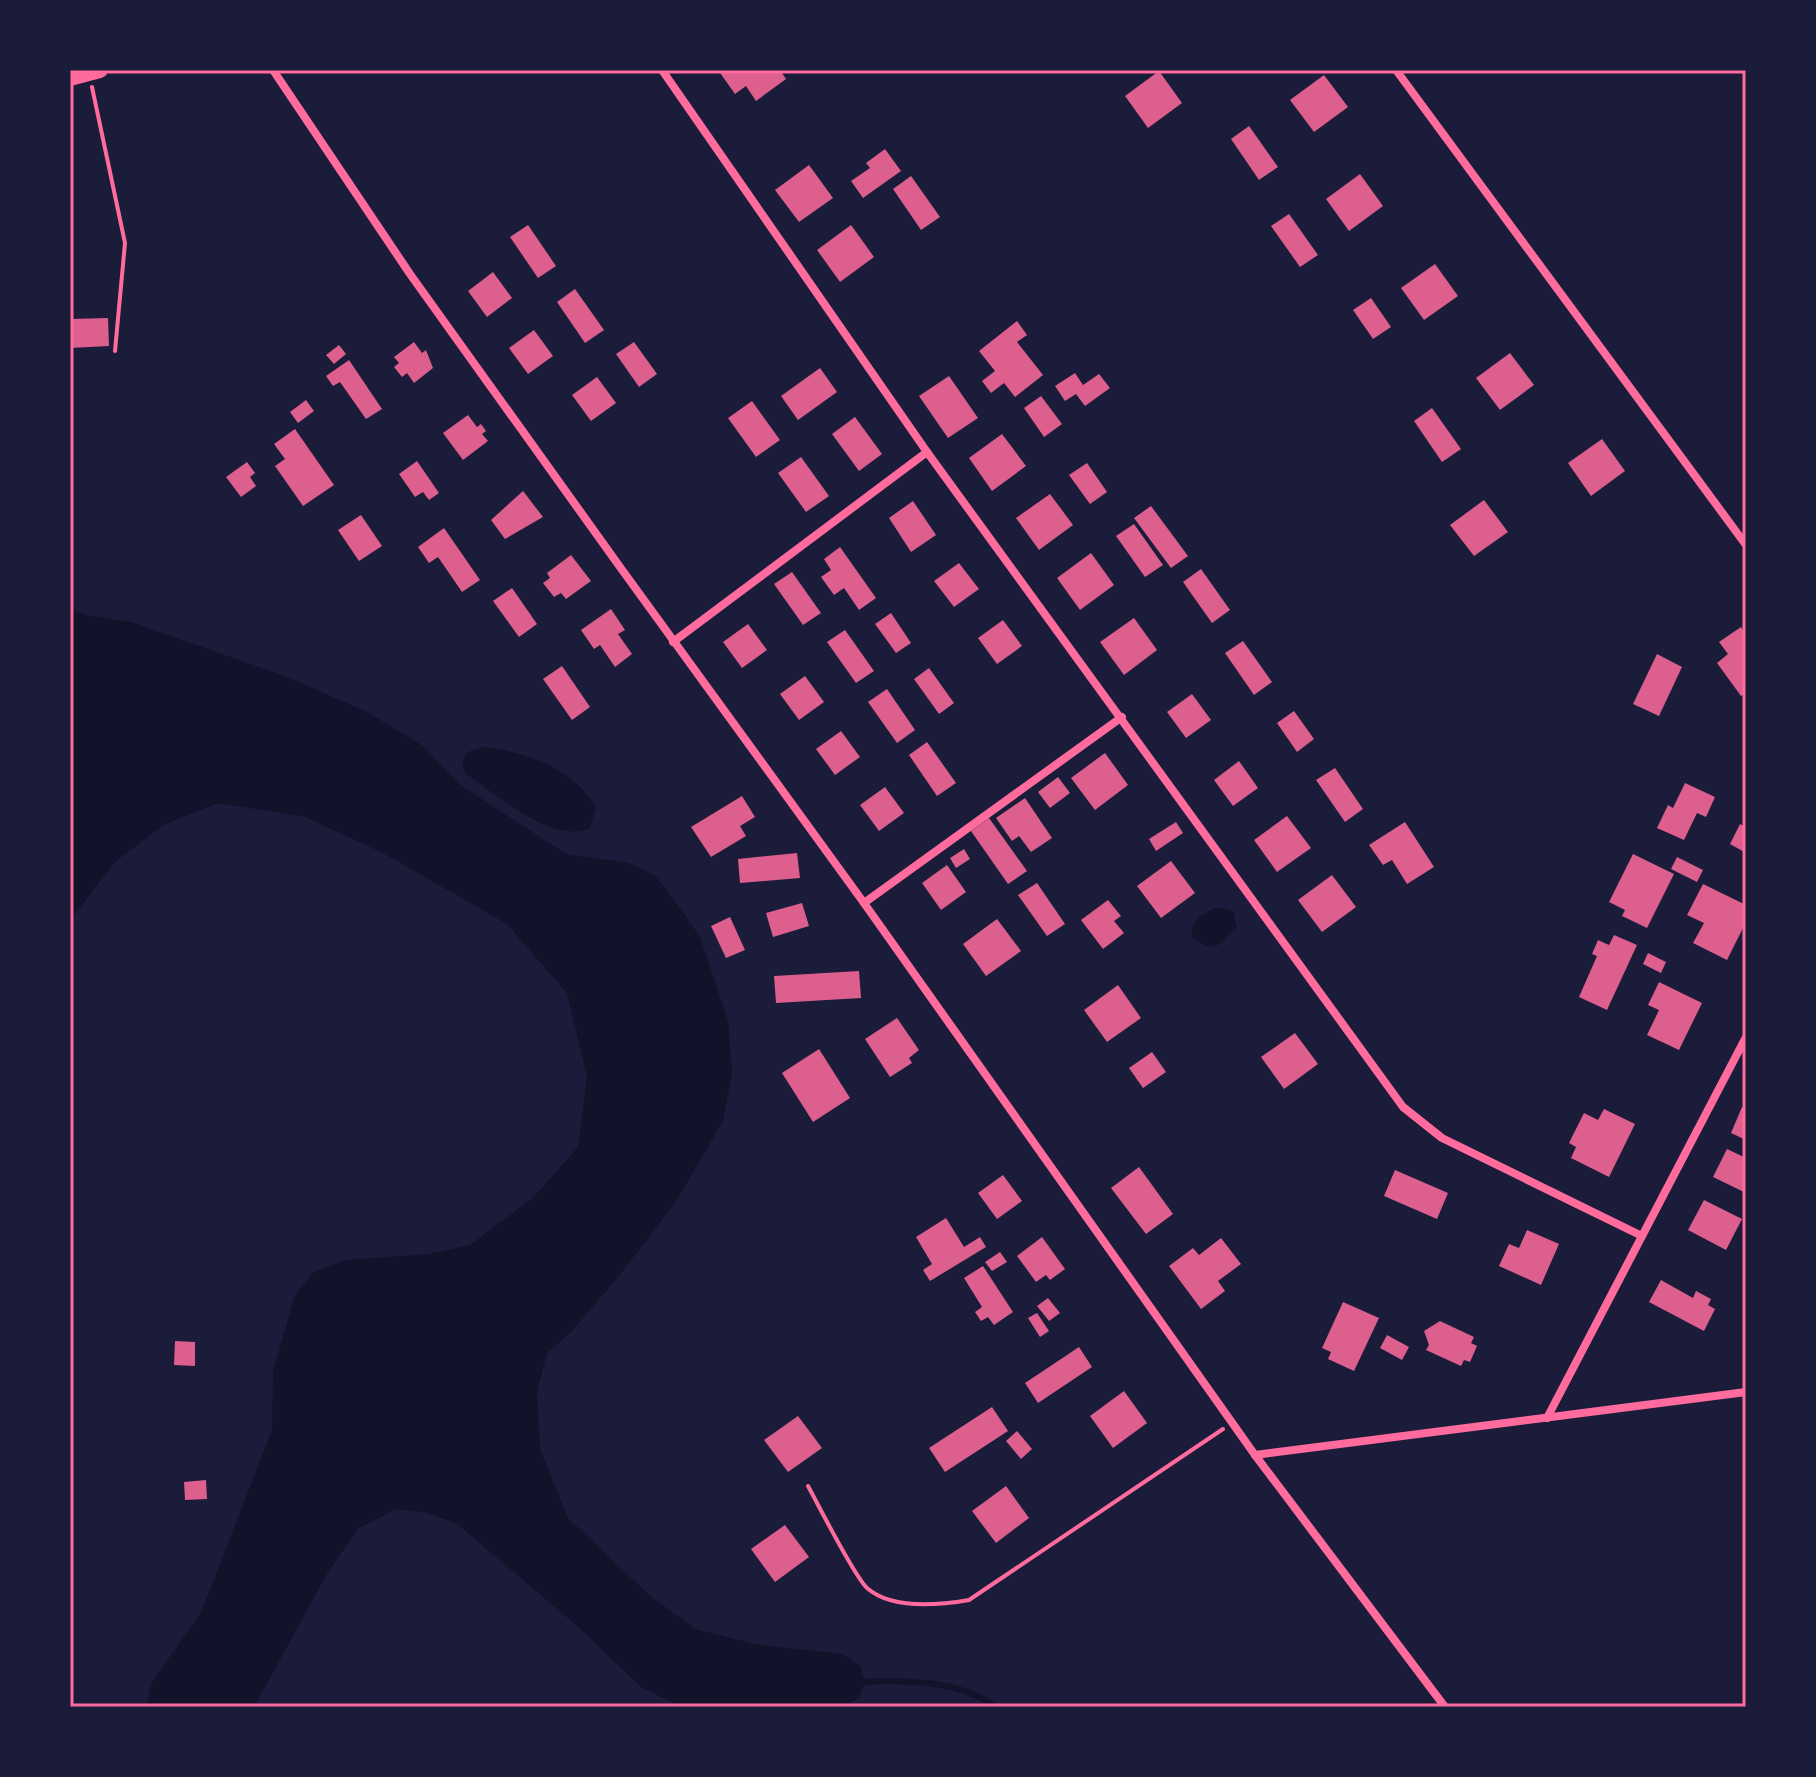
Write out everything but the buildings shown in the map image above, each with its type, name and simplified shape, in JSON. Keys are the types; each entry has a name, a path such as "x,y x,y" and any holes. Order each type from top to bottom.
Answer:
{"main road":[{"path":"70,78 94,72"}],"street":[{"path":"273,70 410,274 864,903 1255,1455 1445,1707"},
{"path":"662,70 927,452 1403,1107 1442,1138 1642,1236"},
{"path":"1396,70 1746,545"},
{"path":"673,642 927,452"},
{"path":"864,903 1122,717"},
{"path":"1547,1418 1746,1037"},
{"path":"1255,1455 1746,1392"}],"path":[{"path":"94,72 125,243 115,351"},
{"path":"808,1486 867,1588 896,1601 941,1604 969,1600 1232,1422"}],"shaded area":[{"path":"70,609 86,615 131,622 290,678 367,712 423,746 462,786 566,854 629,863 655,876 667,890 700,937 728,1021 732,1073 723,1121 675,1203 614,1282 570,1333 547,1353 537,1392 540,1449 568,1518 649,1595 695,1629 754,1644 843,1654 861,1667 865,1682 859,1698 841,1707 682,1707 641,1687 575,1624 456,1523 424,1512 396,1509 359,1528 329,1570 254,1707 146,1707 152,1682 201,1613 272,1430 273,1372 295,1295 314,1272 346,1260 430,1254 470,1245 533,1198 578,1147 587,1077 567,993 507,924 381,852 305,817 218,803 165,824 116,861 70,920"},
{"path":"483,747 532,758 575,782 596,807 590,828 559,830 542,824 465,773 462,761 468,752"},
{"path":"1217,907 1233,911 1237,928 1218,945 1208,947 1193,938 1193,927 1202,915"}],"waterway":[{"path":"857,1682 893,1681 947,1686 995,1707"}]}
